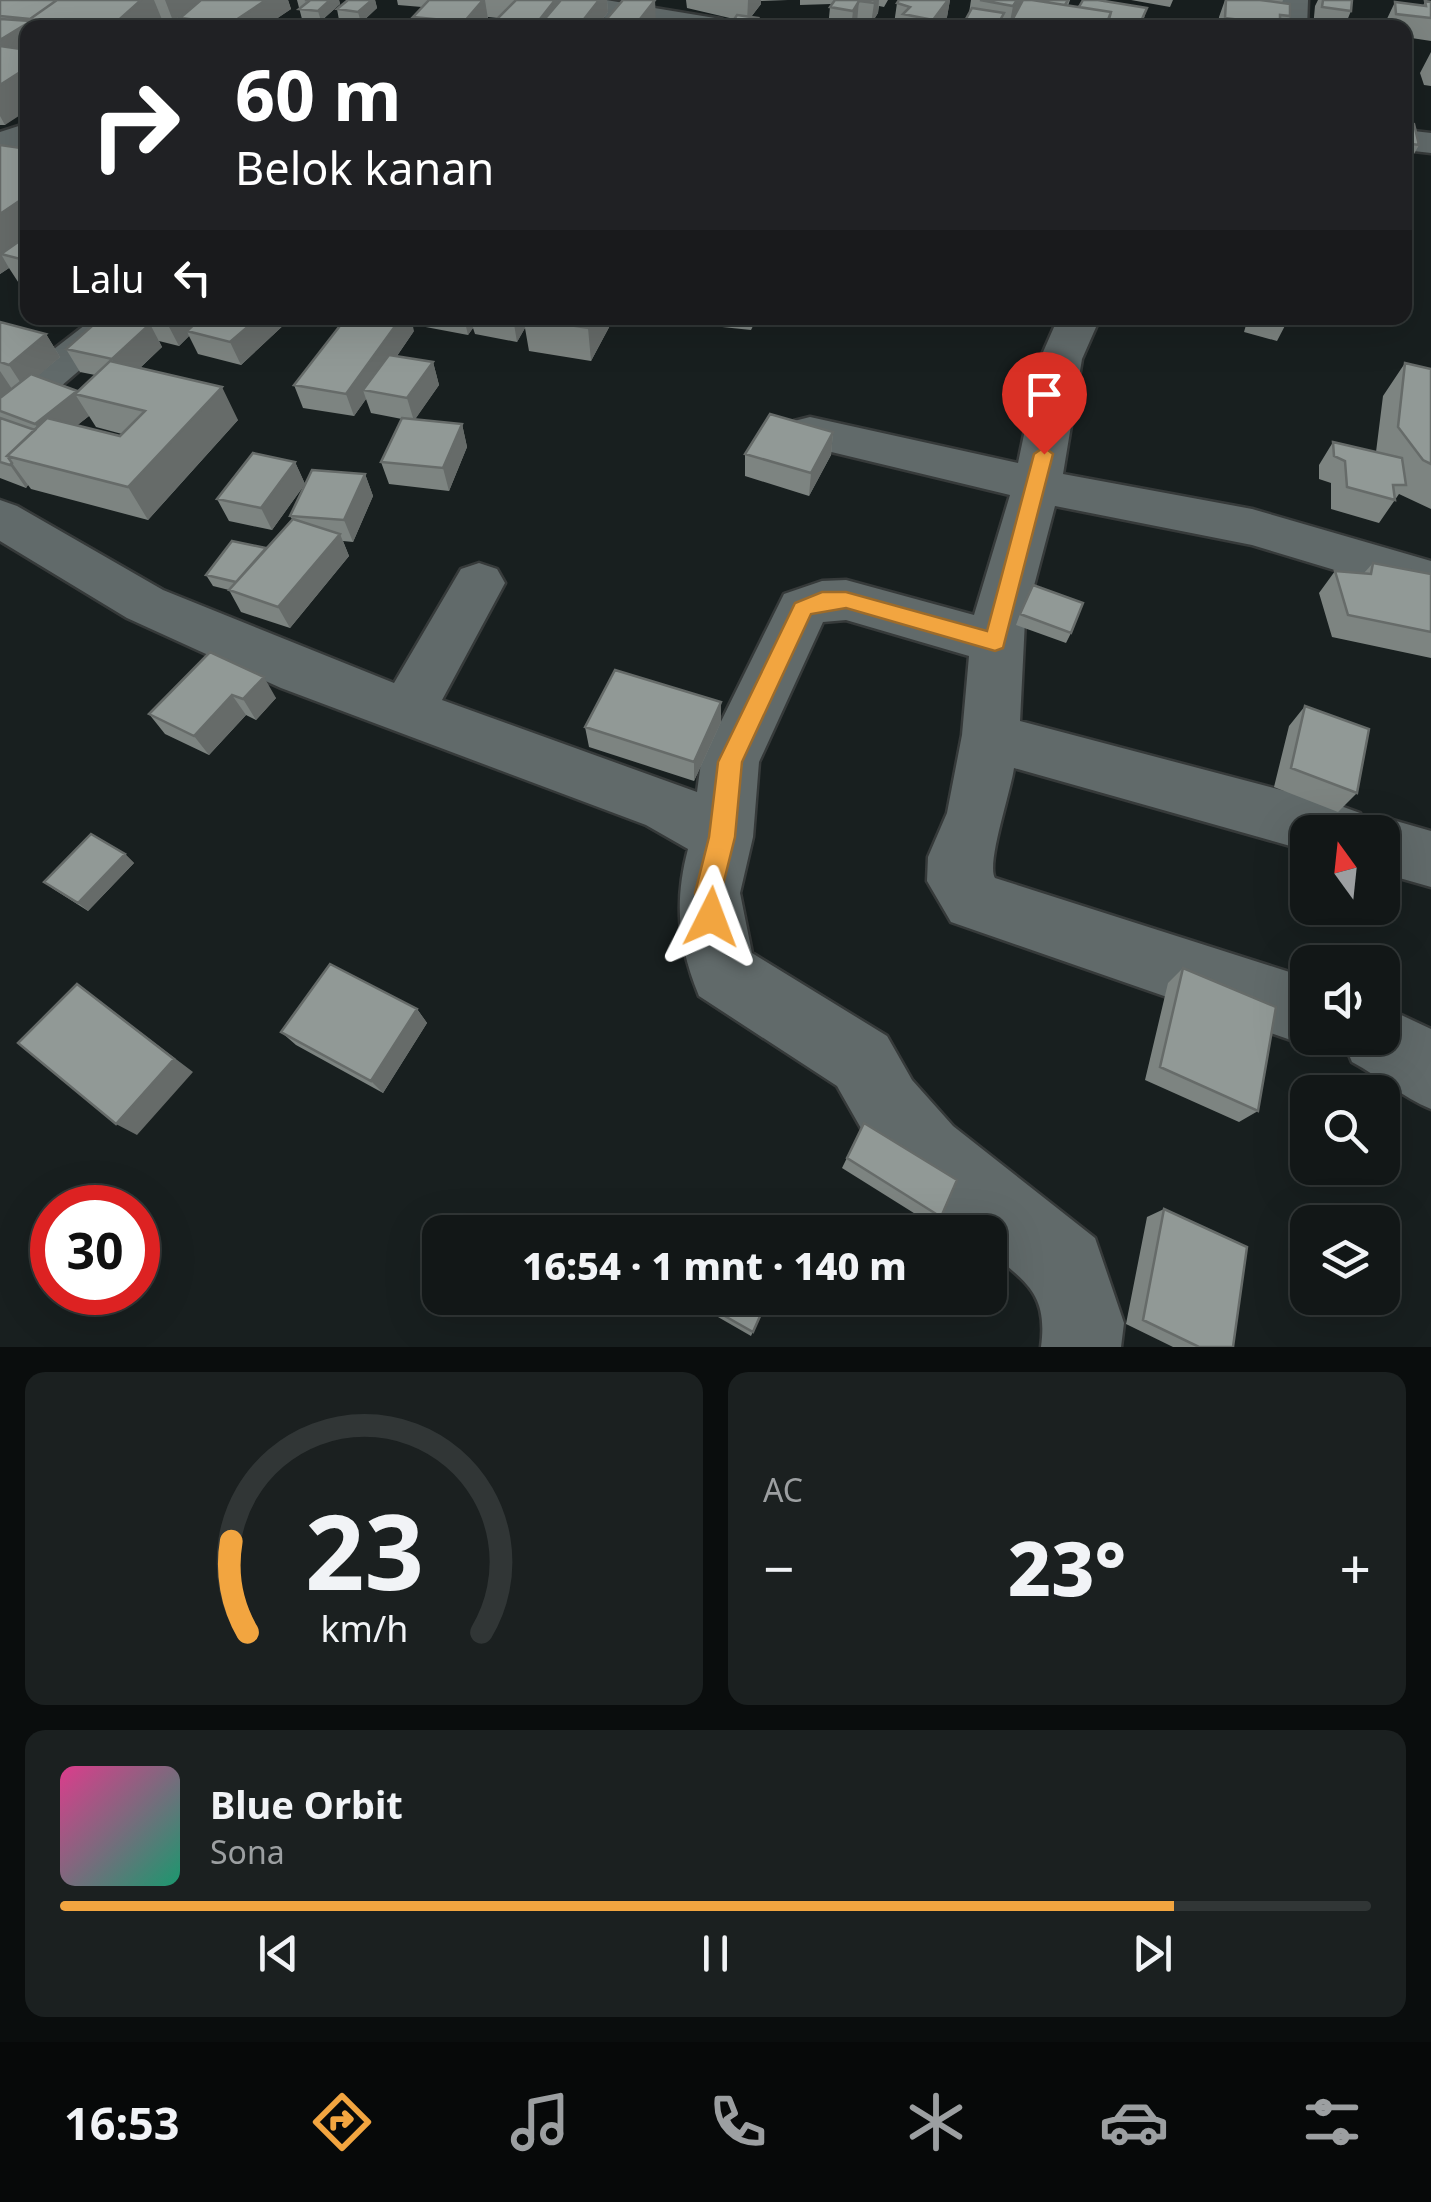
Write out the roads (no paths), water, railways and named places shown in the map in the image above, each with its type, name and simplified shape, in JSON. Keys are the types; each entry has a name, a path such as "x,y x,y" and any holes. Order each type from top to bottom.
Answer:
{"street":[{"path":"176,20 202,0"},
{"path":"553,0 674,9 702,20"},
{"path":"0,414 111,325"},
{"path":"1076,325 1062,359 1038,485 995,642 992,735 977,813 959,857 959,881 974,901 1290,1006"},
{"path":"32,344 80,352"},
{"path":"810,432 1038,485 1252,527 1431,580"},
{"path":"0,518 145,604 300,672 667,806 722,837"},
{"path":"407,710 479,583"},
{"path":"995,642 846,600 822,601 803,608 730,762 722,837 708,893 724,973 862,1061 887,1105 927,1152 1067,1266 1084,1322 1081,1347"},
{"path":"992,735 1057,758 1290,819"},
{"path":"1400,851 1431,860"},
{"path":"1400,1049 1418,1058 1431,1074"}]}
